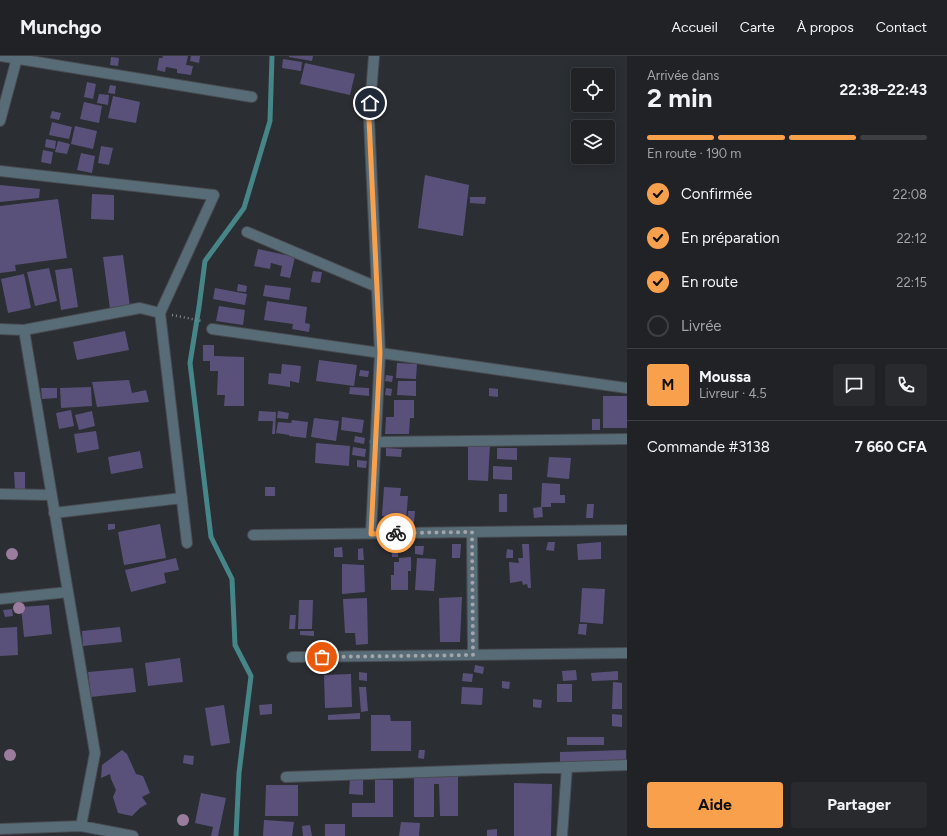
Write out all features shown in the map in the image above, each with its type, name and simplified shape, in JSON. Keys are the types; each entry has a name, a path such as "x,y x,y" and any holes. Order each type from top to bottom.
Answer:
{"street":[{"path":"0,56 252,97"},
{"path":"371,534 380,353 369,119 374,56"},
{"path":"0,121 17,58"},
{"path":"0,171 214,195 160,313 188,543"},
{"path":"247,232 377,287"},
{"path":"0,330 24,330 140,308 160,313"},
{"path":"212,329 627,388"},
{"path":"24,330 95,753 81,826"},
{"path":"375,442 627,439"},
{"path":"0,494 52,495"},
{"path":"54,513 182,498"},
{"path":"253,535 627,530"},
{"path":"472,532 473,655"},
{"path":"0,599 68,592"},
{"path":"292,657 627,653"},
{"path":"286,778 627,765"},
{"path":"562,836 567,767"},
{"path":"0,829 81,826 133,836"}],"path":[{"path":"188,318 202,321"}],"building":[{"path":"163,56 188,56 186,65 193,66 191,75 177,73 177,69 166,67 165,72 157,70 159,58 162,58"},
{"path":"191,56 200,56 199,63 190,61"},
{"path":"289,56 313,56 312,61"},
{"path":"111,57 119,58 118,66 110,65"},
{"path":"283,59 302,62 301,71 282,68"},
{"path":"305,63 355,74 350,95 300,84"},
{"path":"87,82 96,84 93,99 84,97"},
{"path":"110,85 116,86 115,94 108,93"},
{"path":"99,94 109,95 108,105 97,103"},
{"path":"113,96 140,102 136,123 108,118"},
{"path":"84,102 102,106 99,123 80,119"},
{"path":"52,111 61,113 59,120 50,118"},
{"path":"52,122 72,127 69,139 49,135"},
{"path":"75,126 97,131 93,149 71,144"},
{"path":"46,139 56,141 55,149 45,147"},
{"path":"58,141 70,144 67,154 55,152"},
{"path":"101,146 113,148 109,165 98,163"},
{"path":"43,150 53,152 51,164 41,162"},
{"path":"81,153 95,156 92,173 77,170"},
{"path":"425,175 469,185 463,236 418,228"},
{"path":"0,185 40,189 39,198 0,202"},
{"path":"92,194 114,195 114,220 91,219"},
{"path":"470,197 486,197 485,204 470,203"},
{"path":"58,199 67,258 15,265 16,271 0,273 0,206"},
{"path":"258,249 295,257 290,278 280,276 282,266 271,263 270,269 254,266"},
{"path":"123,255 130,307 110,309 103,257"},
{"path":"49,268 57,301 35,306 27,272"},
{"path":"72,268 78,307 61,310 55,270"},
{"path":"313,271 322,272 320,283 311,282"},
{"path":"24,274 31,308 8,313 1,279"},
{"path":"238,284 247,286 246,292 237,291"},
{"path":"265,285 291,288 289,300 263,296"},
{"path":"215,288 247,294 245,305 213,299"},
{"path":"267,301 307,307 305,323 310,324 309,332 292,329 293,324 264,320"},
{"path":"219,306 245,310 243,325 216,321"},
{"path":"125,331 129,350 77,360 73,342"},
{"path":"203,345 214,345 214,356 244,357 244,406 224,406 225,395 217,395 218,371 210,371 210,361 203,361"},
{"path":"319,360 357,365 354,386 316,381"},
{"path":"397,363 417,364 416,379 396,378"},
{"path":"282,364 301,366 299,383 290,381 290,387 268,384 269,373 281,374"},
{"path":"360,370 369,371 368,377 359,376"},
{"path":"386,375 393,376 392,382 385,381"},
{"path":"129,380 132,393 146,390 149,402 97,407 92,382"},
{"path":"398,381 416,381 416,396 397,395"},
{"path":"91,387 92,406 61,408 60,388"},
{"path":"350,387 369,388 369,396 349,394"},
{"path":"41,388 57,388 57,398 42,399"},
{"path":"386,388 392,389 391,396 385,395"},
{"path":"489,388 498,389 498,397 489,396"},
{"path":"603,396 627,396 627,428 603,428"},
{"path":"394,400 414,400 414,418 410,418 409,434 385,434 386,417 394,417"},
{"path":"71,410 74,426 59,429 56,413"},
{"path":"92,411 95,426 79,430 75,415"},
{"path":"259,411 276,412 275,434 272,434 273,421 258,421"},
{"path":"278,411 289,413 288,419 277,418"},
{"path":"342,417 364,420 362,433 341,430"},
{"path":"314,418 339,421 336,441 311,437"},
{"path":"592,419 600,419 600,430 592,430"},
{"path":"292,420 308,422 306,438 276,433 278,422 291,423"},
{"path":"96,431 99,449 77,453 74,434"},
{"path":"355,436 365,438 364,444 354,442"},
{"path":"316,443 350,446 349,466 315,463"},
{"path":"468,444 490,445 488,481 468,480"},
{"path":"353,447 366,449 365,457 352,455"},
{"path":"386,448 402,449 401,457 386,456"},
{"path":"497,448 517,448 517,460 497,459"},
{"path":"140,451 143,468 111,474 108,457"},
{"path":"549,457 571,458 569,479 547,477"},
{"path":"357,460 367,461 366,468 357,467"},
{"path":"493,466 512,467 512,480 493,479"},
{"path":"14,472 25,472 25,489 15,489"},
{"path":"542,483 560,484 560,495 565,495 565,503 551,503 551,507 542,507 543,517 534,518 533,508 541,507"},
{"path":"265,487 275,487 275,496 265,496"},
{"path":"384,487 401,488 400,496 408,496 406,522 398,521 398,517 382,516"},
{"path":"499,494 507,494 507,512 499,512"},
{"path":"587,504 594,504 593,518 586,518"},
{"path":"408,511 415,511 414,523 407,523"},
{"path":"108,524 115,524 115,529 108,530"},
{"path":"160,524 166,558 124,565 118,532"},
{"path":"548,542 555,542 554,551 546,550"},
{"path":"601,542 601,559 578,560 577,544"},
{"path":"452,544 461,544 460,558 452,558"},
{"path":"522,544 529,544 531,588 528,588 527,584 523,585 522,581 510,583 509,562 519,563 518,558 523,558"},
{"path":"415,546 424,546 423,555 415,554"},
{"path":"342,547 343,557 334,557 334,548"},
{"path":"392,547 398,547 398,557 392,557"},
{"path":"363,548 364,560 358,560 358,549"},
{"path":"507,549 513,550 513,558 506,558"},
{"path":"411,557 411,571 408,571 408,590 391,590 391,575 394,575 394,562 399,562 399,558"},
{"path":"176,558 179,570 164,573 166,583 131,592 125,570"},
{"path":"417,558 436,559 434,591 415,590"},
{"path":"342,564 364,565 365,592 342,594"},
{"path":"582,588 605,589 603,624 580,622"},
{"path":"462,597 460,642 440,642 439,598"},
{"path":"367,598 368,644 356,645 355,633 345,633 343,599"},
{"path":"299,600 313,600 312,629 298,629"},
{"path":"49,605 52,634 24,637 21,607"},
{"path":"12,609 13,616 5,617 3,610"},
{"path":"290,615 296,615 295,629 289,629"},
{"path":"579,624 587,624 586,635 578,634"},
{"path":"17,627 18,655 0,656 0,628"},
{"path":"120,627 122,642 83,646 82,631"},
{"path":"300,631 314,631 314,636 300,635"},
{"path":"180,658 183,682 148,686 145,663"},
{"path":"475,665 484,667 483,674 474,672"},
{"path":"133,668 136,692 91,697 88,672"},
{"path":"576,670 577,680 563,681 562,671"},
{"path":"618,671 618,680 592,681 591,673"},
{"path":"359,672 367,673 367,681 359,680"},
{"path":"463,673 473,674 472,682 462,681"},
{"path":"351,674 352,707 325,708 324,675"},
{"path":"502,681 510,682 509,689 502,688"},
{"path":"613,682 622,683 622,709 612,709"},
{"path":"557,684 572,684 572,702 557,702"},
{"path":"359,687 366,687 368,711 361,712"},
{"path":"462,687 483,688 482,705 461,704"},
{"path":"533,699 542,700 541,708 533,707"},
{"path":"272,704 272,714 260,715 259,705"},
{"path":"224,705 230,743 211,746 205,708"},
{"path":"360,713 360,719 328,720 328,715"},
{"path":"612,714 622,715 622,727 612,726"},
{"path":"371,715 390,715 391,721 411,721 411,751 371,751"},
{"path":"567,737 604,737 604,745 567,745"},
{"path":"122,750 127,754 136,774 143,776 150,793 142,797 147,804 140,808 132,816 118,813 113,797 116,790 110,774 101,778 102,765"},
{"path":"419,750 425,750 424,759 418,758"},
{"path":"626,750 626,760 560,763 560,752"},
{"path":"184,755 194,756 193,765 183,763"},
{"path":"414,776 458,776 458,816 440,816 439,784 434,784 434,817 414,817"},
{"path":"350,778 363,779 363,795 349,794"},
{"path":"375,780 393,780 393,817 352,817 352,803 375,803"},
{"path":"514,783 552,784 551,836 514,836"},
{"path":"266,785 298,785 298,816 265,816"},
{"path":"201,793 226,798 218,836 211,836 213,827 195,823"},
{"path":"264,820 294,822 292,836 263,836"},
{"path":"401,822 420,823 419,836 399,836"},
{"path":"325,824 345,824 345,836 325,836"},
{"path":"310,825 312,836 303,836 302,826"},
{"path":"497,829 497,836 487,836 487,830"}],"waterway":[{"path":"236,836 239,773 251,676 235,645 232,579 211,537 190,363 205,261 244,208 270,121 272,56"}],"way so far":[{"path":"322,657 473,655 472,532 396,533"}],"route":[{"path":"370,103 369,119 380,353 371,534 396,533"}]}
